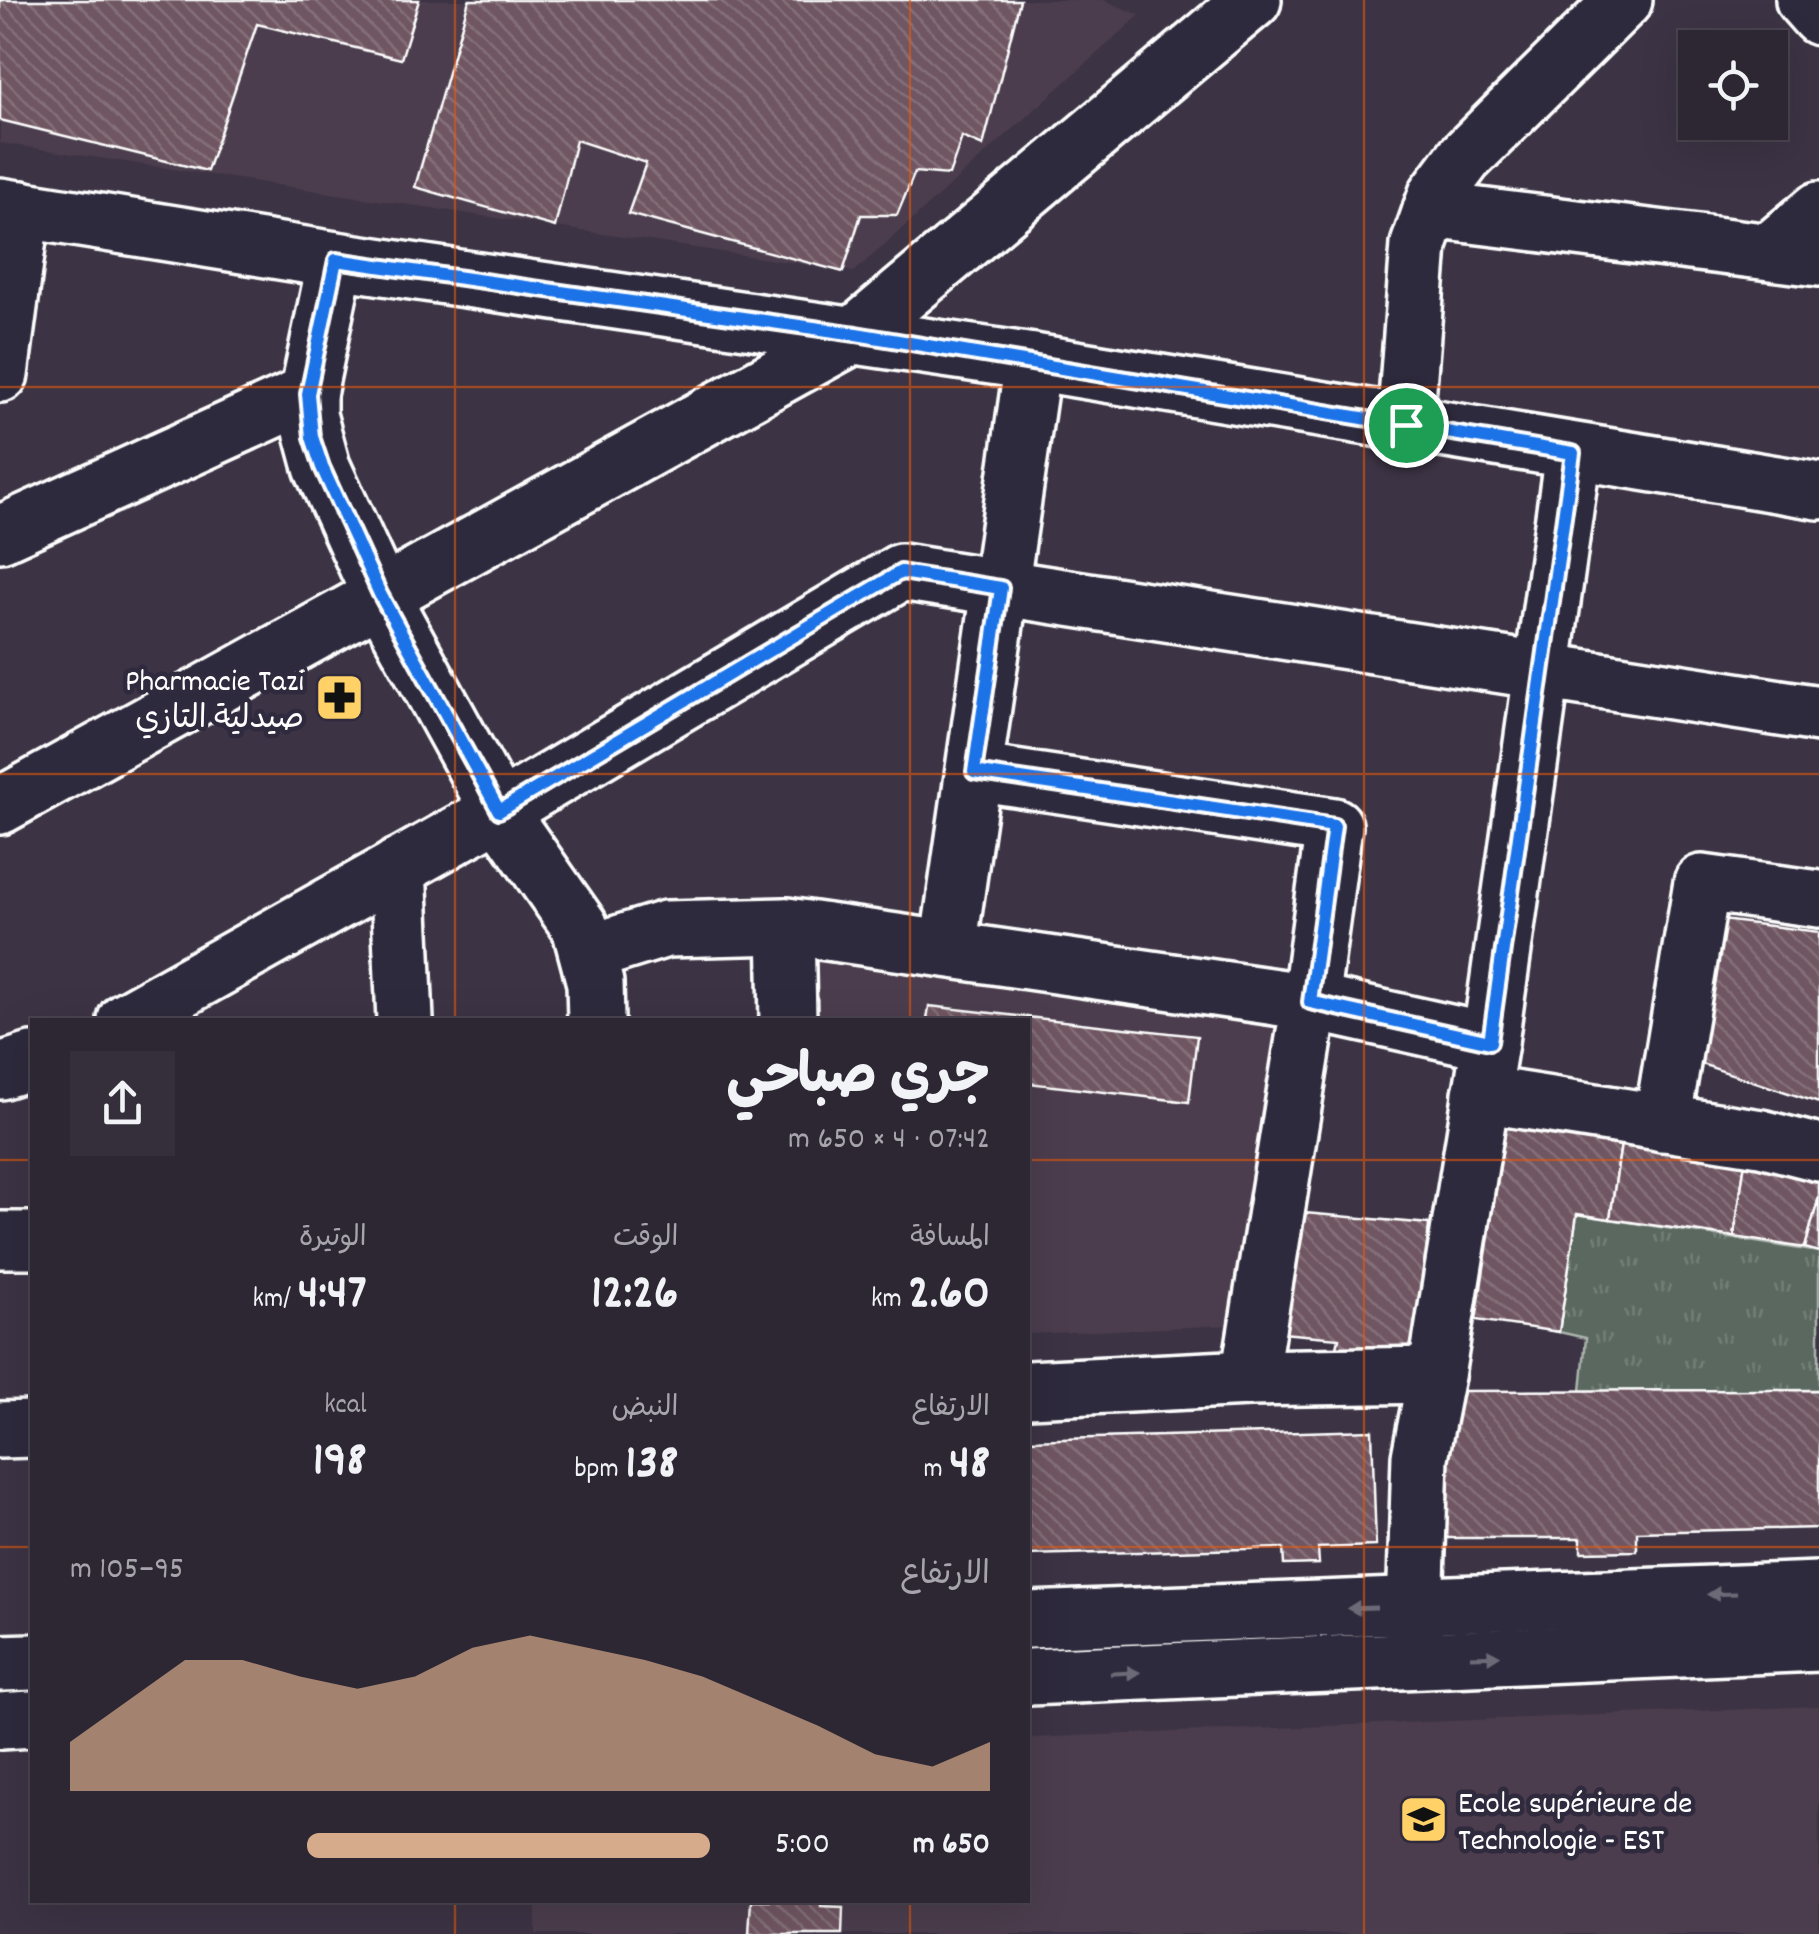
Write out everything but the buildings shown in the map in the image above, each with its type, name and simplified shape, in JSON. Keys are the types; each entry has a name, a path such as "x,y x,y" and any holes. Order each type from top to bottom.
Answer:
{"street":[{"path":"1406,425 1419,246 1437,194 1464,158 1624,0"},
{"path":"1804,0 1819,17"},
{"path":"0,806 856,334 1234,4"},
{"path":"0,374 11,208 336,260 856,334 1819,491"},
{"path":"1431,210 1794,255 1819,210"},
{"path":"336,260 308,394 308,414 322,467 380,594 499,811 580,927 590,954 596,1018"},
{"path":"948,950 1034,362"},
{"path":"0,534 308,394"},
{"path":"1414,1632 1420,1457 1485,1068 1573,453"},
{"path":"130,1018 499,811 901,572 1819,714"},
{"path":"974,772 1334,826 1310,1002 1249,1378"},
{"path":"398,867 405,1018"},
{"path":"1662,1122 1702,883 1819,898"},
{"path":"590,954 666,929 786,926 1310,1002 1485,1068 1662,1122 1761,1138 1819,1154"},
{"path":"786,926 788,1018"},
{"path":"0,1071 30,1062"},
{"path":"0,1240 30,1240"},
{"path":"1030,1389 1249,1378 1436,1375"},
{"path":"0,1430 30,1429"},
{"path":"1030,1677 1819,1590"},
{"path":"1030,1620 1819,1644"},
{"path":"0,1663 30,1662"},
{"path":"0,1721 30,1720"}],"shaded area":[{"path":"0,0 1104,0 1140,15 854,272 0,143"},
{"path":"806,953 1277,1024 1233,1325 1030,1334 1030,1018 809,1018"},
{"name":"Ecole supérieure de Technologie - EST","path":"1819,1706 1819,1934 536,1934 536,1903 1030,1903 1030,1738"}],"green space":[{"path":"1577,1214 1819,1252 1819,1390 1581,1391 1586,1338 1559,1332"}],"place":[{"name":"Pharmacie Tazi صيدلية التازي","path":"339,697"},
{"name":"Ecole supérieure de Technologie - EST","path":"1423,1819"}],"route":[{"path":"336,260 856,334 1406,425 1573,453 1490,1042 1310,1002 1334,826 974,772 1001,588 901,572 499,811 380,594 322,467 312,437 308,394 336,260"}]}
